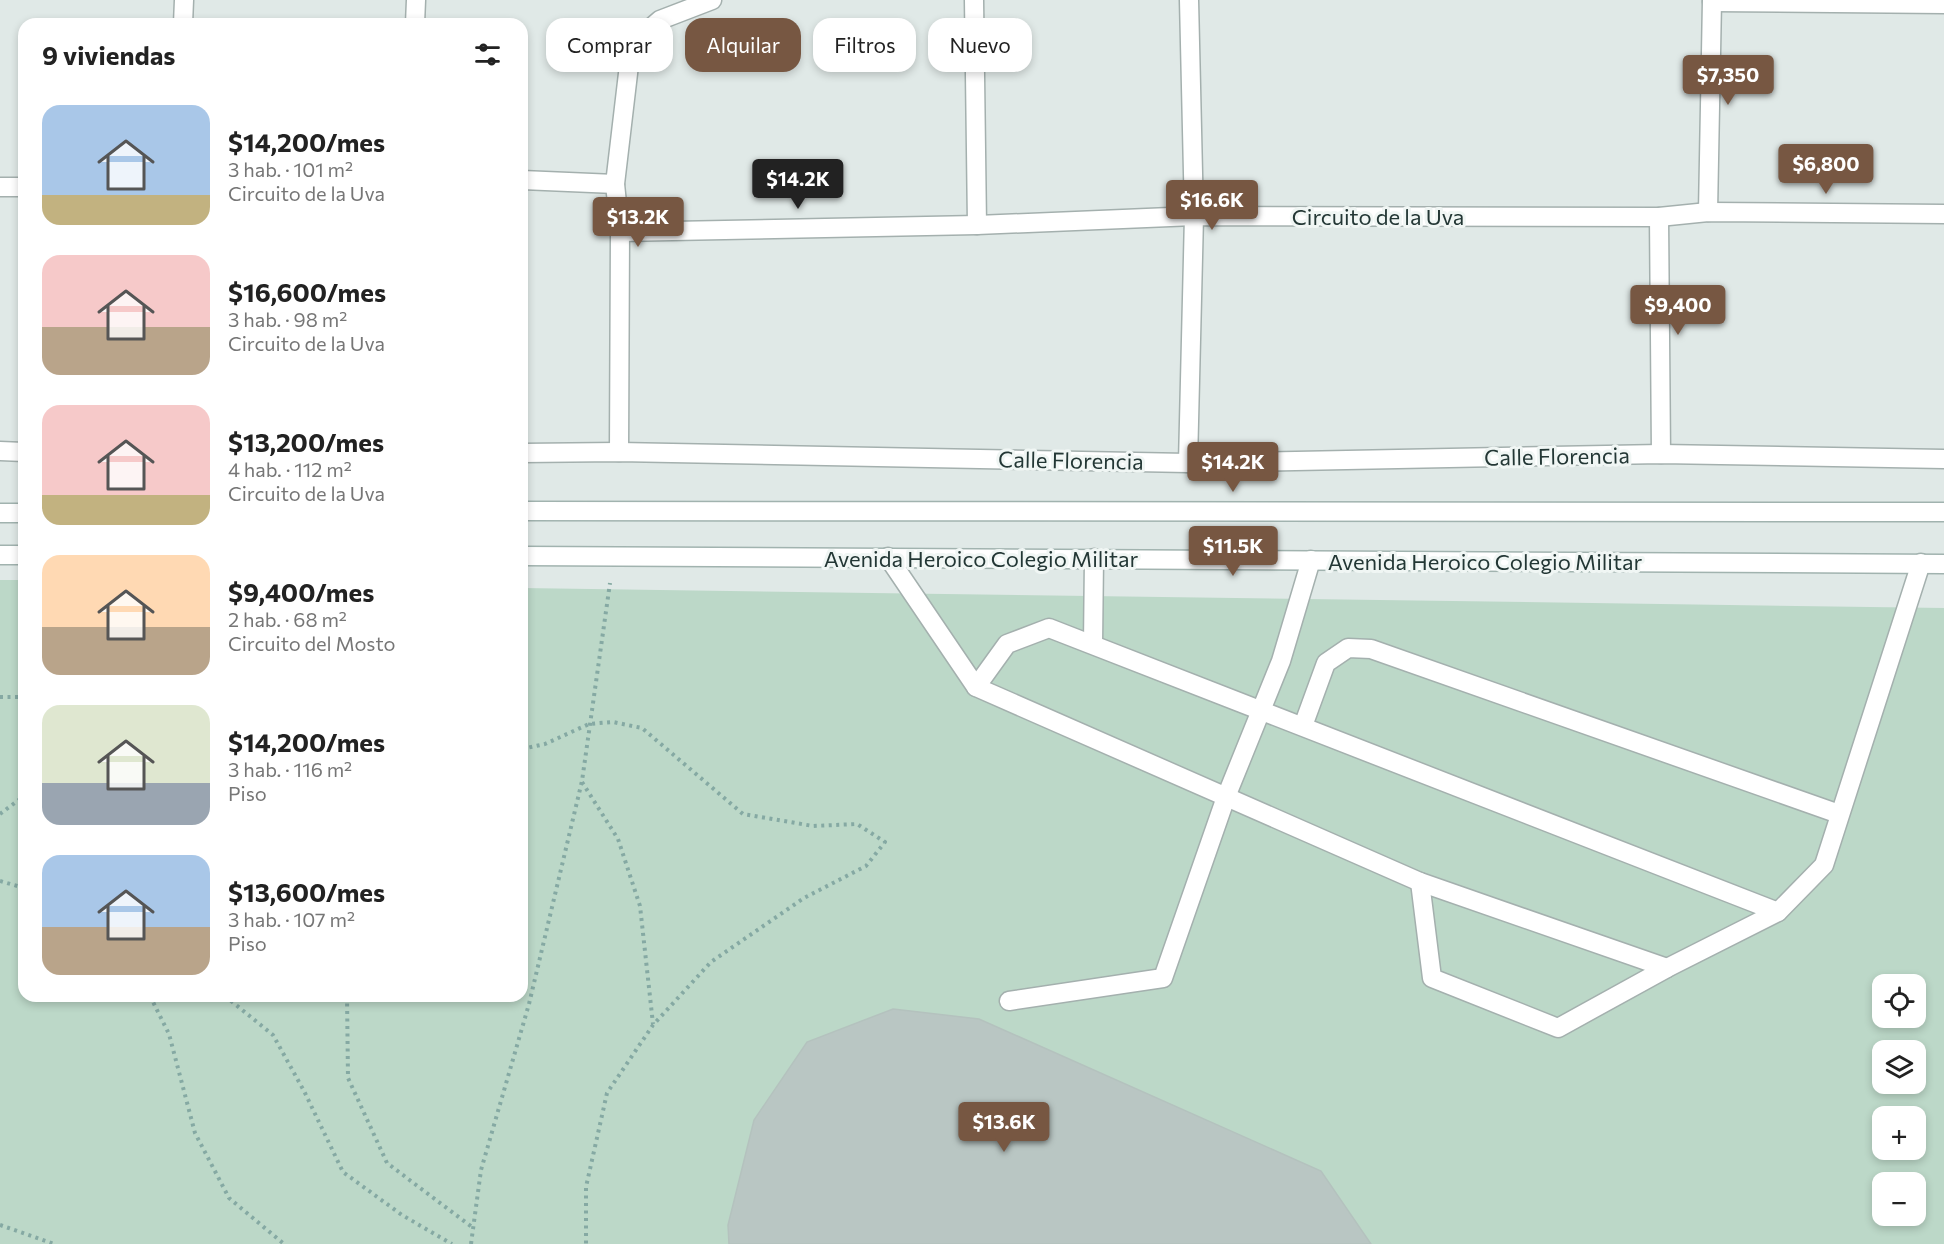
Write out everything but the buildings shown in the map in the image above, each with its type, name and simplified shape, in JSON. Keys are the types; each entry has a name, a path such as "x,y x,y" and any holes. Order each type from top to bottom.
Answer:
{"street":[{"path":"183,0 183,18"},
{"path":"415,18 416,0"},
{"path":"618,452 620,232 615,184 629,65 638,39 660,20 712,0"},
{"path":"974,0 977,225"},
{"path":"1188,462 1194,216 1190,0"},
{"path":"1708,212 1712,1 1944,4"},
{"path":"528,180 615,184"},
{"path":"0,187 18,187"},
{"name":"Circuito de la Uva","path":"620,232 977,225 1194,216 1659,217 1708,212 1944,214"},
{"path":"1659,217 1661,454"},
{"path":"0,451 18,452"},
{"name":"Calle Florencia","path":"528,453 618,452 1188,462 1661,454 1944,459"},
{"name":"Avenida Heroico Colegio Militar","path":"528,511 1944,512"},
{"path":"0,513 18,513"},
{"path":"0,555 18,555"},
{"name":"Avenida Heroico Colegio Militar","path":"528,556 1944,564"},
{"path":"888,557 976,687 1420,882 1667,968"},
{"path":"1093,644 1094,558"},
{"path":"1009,1001 1163,978 1226,796 1281,661 1311,560"},
{"path":"1420,882 1432,978 1558,1028 1667,968 1778,912 1824,865 1921,563"},
{"path":"976,687 1007,644 1049,628 1778,912"},
{"path":"1303,726 1326,663 1348,648 1371,649 1839,814"}],"path":[{"path":"471,1244 481,1170 529,1004 582,781 614,556"},
{"path":"0,697 18,696"},
{"path":"528,747 545,744 589,724 613,722 642,728 742,814 813,826 857,824 885,842 866,866 804,898 711,962 653,1025 607,1094 586,1187 586,1244"},
{"path":"582,781 618,839 640,906 653,1025"},
{"path":"0,814 18,800"},
{"path":"0,881 18,886"},
{"path":"153,1002 169,1034 195,1133 229,1198 284,1244"},
{"path":"232,1002 273,1035 304,1091 343,1172 402,1215 452,1244"},
{"path":"347,1002 348,1078 387,1163 473,1227"},
{"path":"0,1225 54,1244"}],"green space":[{"path":"0,580 18,580 18,1002 528,1002 528,588 1944,608 1944,1244 0,1244"}]}
